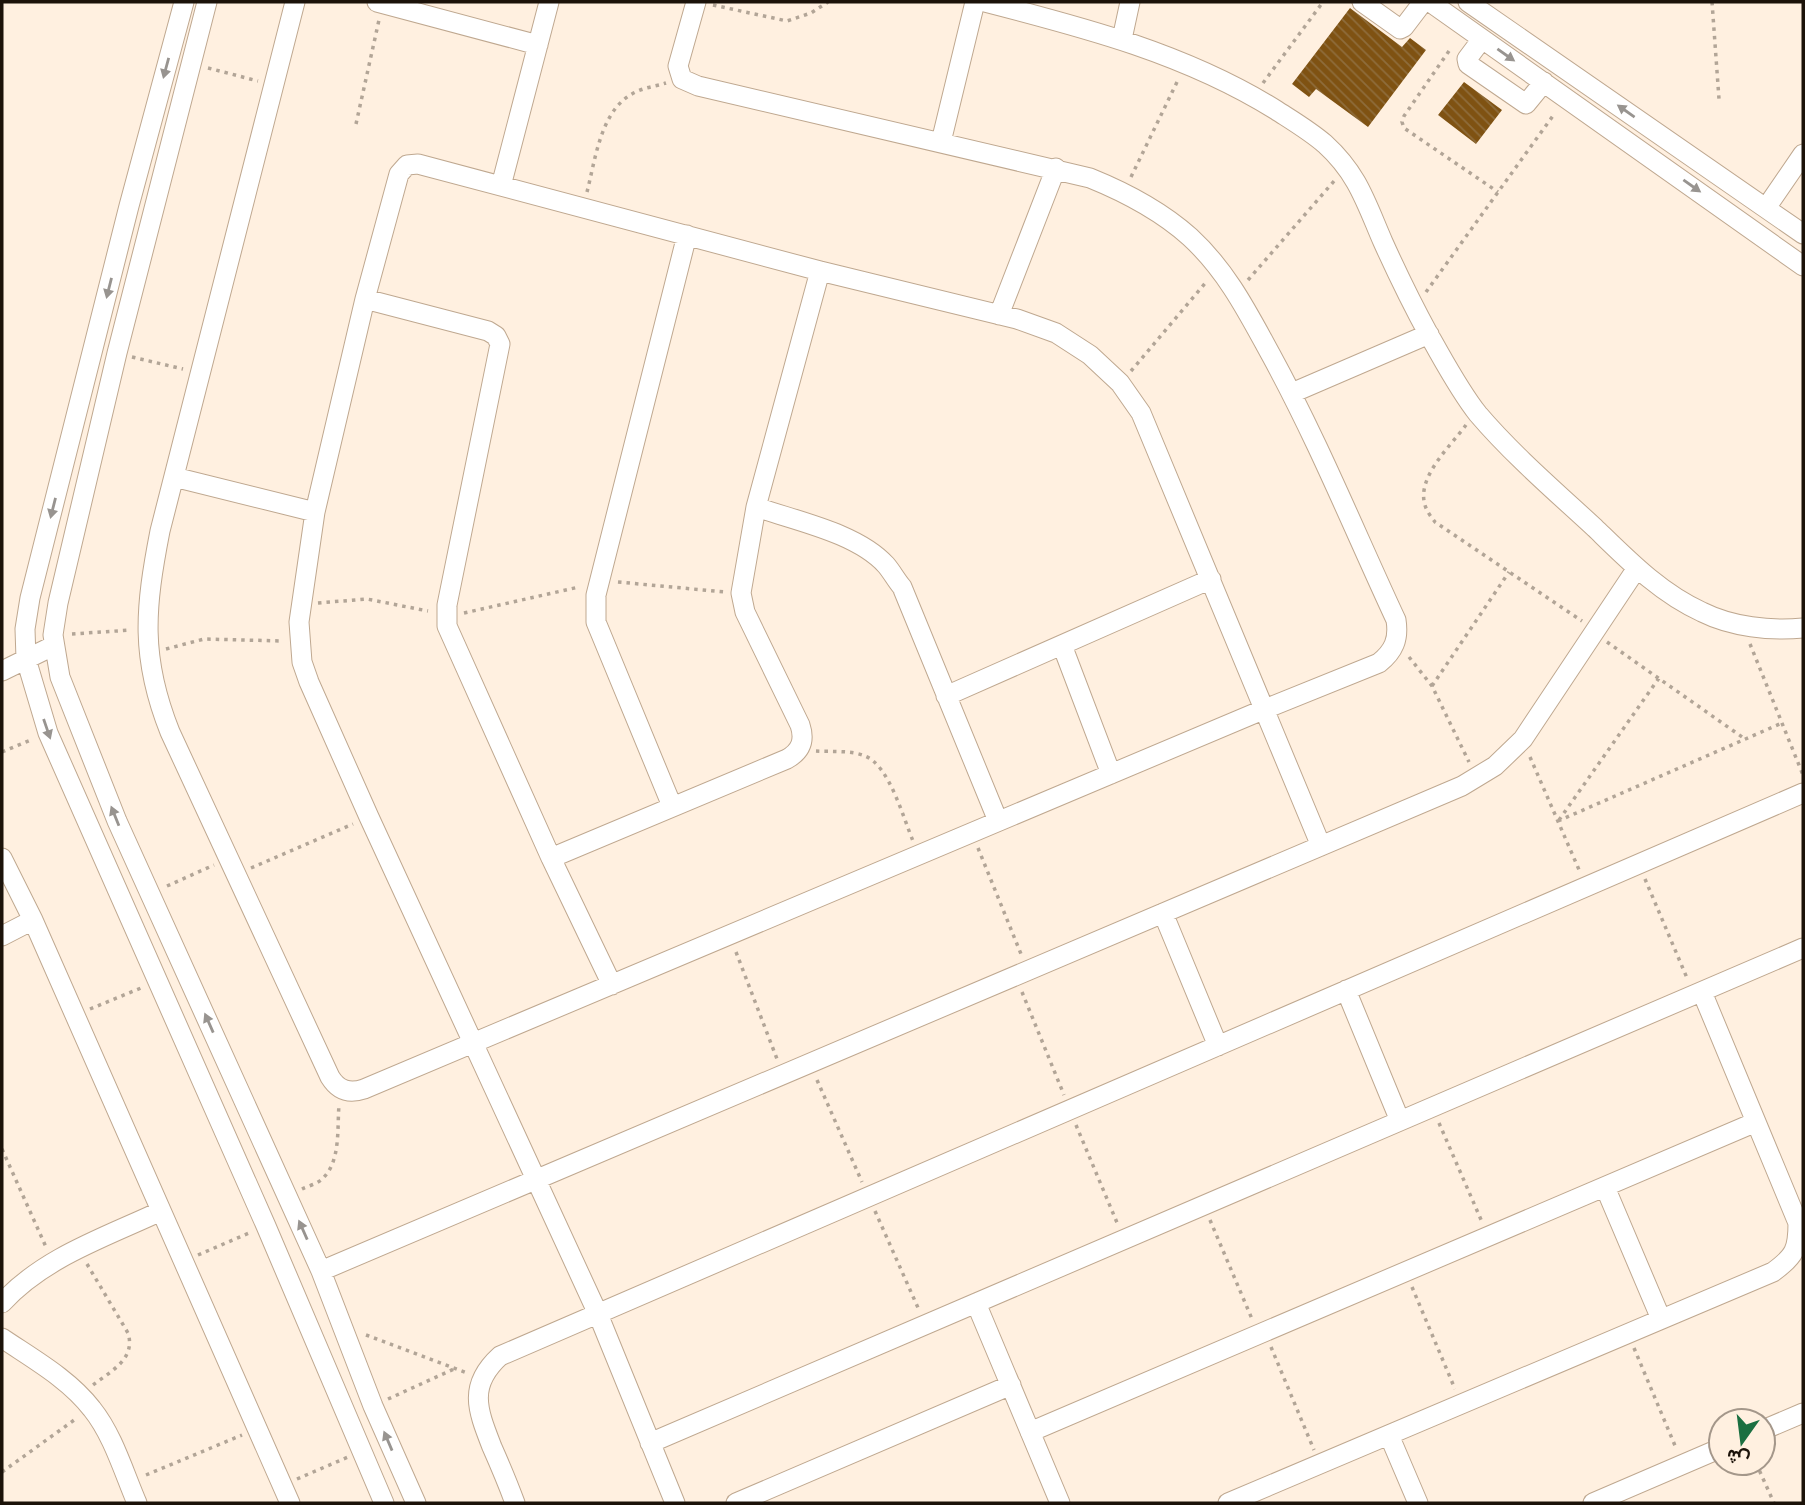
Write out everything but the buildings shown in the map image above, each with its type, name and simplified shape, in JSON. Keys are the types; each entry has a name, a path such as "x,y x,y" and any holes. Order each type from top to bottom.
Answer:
{"street":[{"path":"184,2 129,206 30,598 25,629 26,659 48,733 266,1226 384,1503"},
{"path":"207,2 117,353 58,603 53,641 60,677 117,821 321,1271 373,1406 416,1503"},
{"path":"295,2 160,531 150,583 148,654 165,719 232,866 330,1077 340,1089 348,1092 364,1089 1379,663 1390,654 1396,642 1396,620 1292,393 1237,292 1219,268 1180,229 1124,192 1090,178 698,86 682,79 678,66 703,3"},
{"path":"501,186 549,2"},
{"path":"941,142 975,2"},
{"path":"987,2 1122,39 1186,62 1254,96 1317,138 1346,167 1365,195 1378,231 1415,307 1476,412 1522,460 1668,594 1704,613 1743,625 1783,630 1803,628"},
{"path":"1122,39 1130,2"},
{"path":"1362,2 1400,29 1423,2"},
{"path":"1430,2 1803,265"},
{"path":"1468,2 1803,234"},
{"path":"380,3 427,8 538,45"},
{"path":"1474,33 1468,64 1526,104 1544,82"},
{"path":"1644,153 1659,134"},
{"path":"1766,208 1803,154"},
{"path":"675,1503 598,1314 369,817 302,662 299,641 302,604 315,512 365,299 399,174 407,165 418,164 820,271 1017,319 1056,333 1090,355 1120,383 1141,413 1321,846"},
{"path":"999,315 1056,168"},
{"path":"672,806 596,622 596,595 687,235"},
{"path":"551,859 787,759 799,750 803,733 745,612 741,593 756,507 820,271"},
{"path":"365,299 488,331 496,336 500,344 446,613 452,640 551,859 612,985"},
{"path":"1292,393 1429,334"},
{"path":"174,477 315,512"},
{"path":"756,507 844,538 866,549 885,564 902,587 998,821"},
{"path":"321,1271 1462,786 1495,766 1523,738 1637,568"},
{"path":"946,695 1211,579"},
{"path":"2,671 53,641"},
{"path":"1062,645 1111,774"},
{"path":"516,1503 479,1413 477,1395 489,1366 500,1356 1803,793"},
{"path":"2,858 33,920 286,1494"},
{"path":"1163,913 1218,1046"},
{"path":"2,936 33,920"},
{"path":"650,1443 1803,948"},
{"path":"1346,990 1400,1121"},
{"path":"1228,1503 1773,1272 1789,1261 1798,1244 1798,1223 1698,993"},
{"path":"1030,1432 1756,1122"},
{"path":"1605,1187 1661,1320"},
{"path":"2,1303 26,1279 52,1262 161,1211"},
{"path":"976,1303 1060,1503"},
{"path":"2,1338 86,1401 106,1431 137,1503"},
{"path":"736,1503 1011,1385"},
{"path":"1777,1424 1803,1413"},
{"path":"1389,1435 1418,1503"},
{"path":"1593,1503 1707,1454"}],"path":[{"path":"703,3 787,21 811,13 828,2"},
{"path":"1254,96 1323,2"},
{"path":"1712,2 1719,99"},
{"path":"356,124 380,3"},
{"path":"1474,33 1402,122 1408,132 1497,192"},
{"path":"1124,192 1186,62"},
{"path":"192,64 274,85"},
{"path":"582,207 606,122 614,109 637,91 682,79"},
{"path":"1415,307 1566,98"},
{"path":"1237,292 1346,167"},
{"path":"1120,383 1219,268"},
{"path":"117,353 201,373"},
{"path":"1476,412 1430,473 1424,489 1425,507 1435,522 1745,739"},
{"path":"1432,687 1509,572"},
{"path":"302,604 367,599 446,613 470,613 600,582 741,593"},
{"path":"1743,625 1803,775"},
{"path":"53,641 147,629"},
{"path":"148,654 204,639 299,641"},
{"path":"1396,642 1432,687 1477,777"},
{"path":"1558,821 1659,678"},
{"path":"1558,821 1782,723"},
{"path":"2,752 48,733"},
{"path":"1523,738 1586,887"},
{"path":"799,750 853,753 873,760 886,776 919,855"},
{"path":"150,894 369,817"},
{"path":"972,833 1027,970"},
{"path":"1638,864 1698,993"},
{"path":"729,936 783,1074"},
{"path":"75,1015 156,982"},
{"path":"287,1196 321,1180 331,1168 336,1153 340,1089"},
{"path":"1433,1107 1488,1237"},
{"path":"2,1149 52,1262"},
{"path":"1204,1205 1320,1464"},
{"path":"184,1262 266,1226"},
{"path":"2,1472 86,1401 130,1353 128,1333 79,1249"},
{"path":"1405,1272 1461,1404"},
{"path":"344,1327 482,1378"},
{"path":"1628,1333 1683,1465"},
{"path":"373,1406 455,1369"},
{"path":"128,1483 257,1429"},
{"path":"286,1494 362,1451"},
{"path":"1762,1477 1773,1503"}]}
